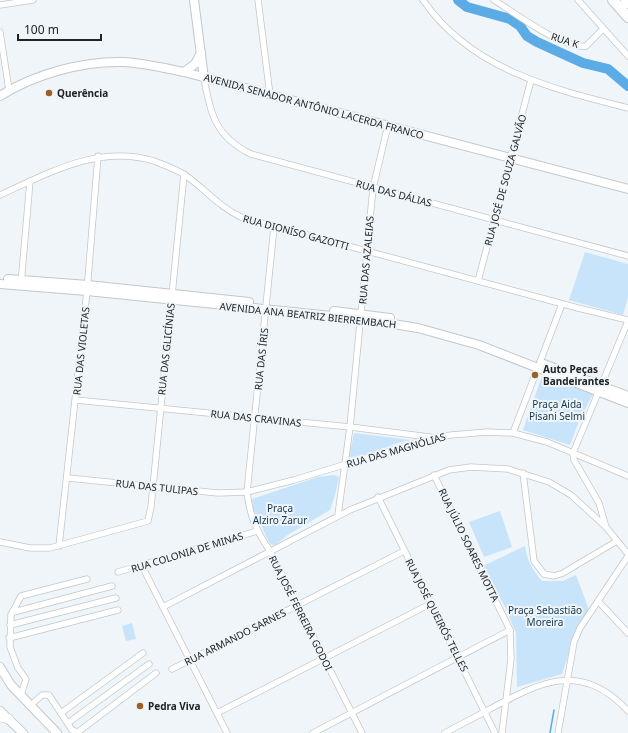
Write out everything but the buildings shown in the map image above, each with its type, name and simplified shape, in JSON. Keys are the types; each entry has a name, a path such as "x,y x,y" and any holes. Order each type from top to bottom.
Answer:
{"highway":[{"path":"613,0 628,17"}],"street":[{"path":"0,4 33,0"},
{"path":"194,0 204,78"},
{"path":"258,0 270,95"},
{"path":"423,0 448,30 462,43 498,66 531,80 628,108"},
{"name":"RUA K","path":"494,0 546,34 574,45 586,46 603,29"},
{"path":"578,0 628,56"},
{"path":"0,32 9,90"},
{"path":"184,72 195,64 201,54"},
{"name":"AVENIDA SENADOR ANTÔNIO LACERDA FRANCO","path":"0,96 9,90 59,71 106,62 145,65 184,72 628,189"},
{"name":"RUA DAS DÁLIAS","path":"204,78 213,117 223,133 238,148 272,161 628,256"},
{"name":"RUA JOSÉ DE SOUZA GALVÃO","path":"478,281 531,80"},
{"name":"RUA DAS AZALEIAS","path":"338,515 350,427 373,188 388,125"},
{"name":"RUA DIONÍSO GAZOTTI","path":"0,195 72,163 98,156 127,156 149,160 184,174 235,215 274,227 628,321"},
{"name":"RUA DAS VIOLETAS","path":"59,546 68,478 88,288 98,156"},
{"name":"RUA DAS GLICÍNIAS","path":"59,546 145,523 149,515 184,174"},
{"path":"21,283 30,181"},
{"name":"RUA DAS ÍRIS","path":"247,492 274,227"},
{"name":"AVENIDA ANA BEATRIZ BIERREMBACH","path":"0,279 21,283 88,288 361,316 458,338 628,396"},
{"name":"AVENIDA ANA BEATRIZ BIERREMBACH","path":"0,284 21,283"},
{"path":"514,433 562,304"},
{"path":"606,527 599,503 574,460 573,453 628,321"},
{"name":"AVENIDA ANA BEATRIZ BIERREMBACH","path":"601,388 628,403"},
{"name":"RUA DAS CRAVINAS","path":"76,400 350,427 436,438"},
{"name":"RUA DAS MAGNÓLIAS","path":"247,492 436,438 466,433 514,433 547,442 628,476"},
{"path":"163,607 338,515 378,497 434,475 471,467 508,469 524,473 549,482 571,495 606,527 628,555 580,628 574,642 569,660 568,681 560,732"},
{"path":"524,473 534,561 544,574 554,576 563,573 617,541"},
{"name":"RUA JÚLIO SOARES MOTTA","path":"434,475 510,630 511,659 502,733"},
{"name":"RUA DAS TULIPAS","path":"68,478 218,493 247,492"},
{"name":"RUA JOSÉ FERREIRA GODOI","path":"247,492 249,512 257,531 298,605 323,658 362,733"},
{"name":"RUA JOSÉ QUEIRÓS TELLES","path":"378,497 430,604 486,712 495,733"},
{"name":"RUA COLONIA DE MINAS","path":"118,572 257,531"},
{"path":"0,542 30,548 50,548 59,546"},
{"name":"RUA ARMANDO SARNES","path":"172,669 404,551"},
{"path":"142,566 191,659 227,733"},
{"path":"21,695 26,679 18,668 10,647 9,638 12,613 21,596 87,579"},
{"path":"12,613 112,586"},
{"path":"10,625 116,598"},
{"path":"598,601 628,633"},
{"path":"217,713 430,604"},
{"path":"9,638 118,610"},
{"path":"313,733 510,630"},
{"path":"61,713 143,653"},
{"path":"68,723 149,664"},
{"path":"0,667 11,685 57,733"},
{"path":"31,705 40,696 46,694 50,697 73,731 78,732 156,673"},
{"path":"444,733 532,687 548,682 568,681 589,684 614,697 628,712"},
{"path":"0,711 5,718 23,733"}],"green space":[{"path":"585,252 628,264 628,297 623,315 569,300"},
{"name":"Praça Aida Pisani Selmi","path":"542,376 593,394 579,421 570,445 523,430"},
{"path":"354,433 411,440 365,455 349,457"},
{"name":"Praça Alziro Zarur","path":"334,475 339,477 330,510 289,534 275,545 270,544 253,509 252,499 318,477"},
{"path":"500,511 512,547 484,557 469,522"},
{"name":"Praça Sebastião Moreira","path":"525,546 530,565 542,581 563,581 576,575 589,610 577,628 562,674 517,687 516,633 505,607 483,566"},
{"path":"132,623 136,639 126,641 122,626"}],"waterway":[{"path":"458,0 467,7 510,19 520,26 527,36 537,42 583,63 608,69 628,86"},
{"path":"550,733 554,710"}],"place":[{"name":"Querência","path":"49,93"},
{"name":"Auto Peças Bandeirantes","path":"535,375"},
{"name":"Pedra Viva","path":"140,706"}]}
